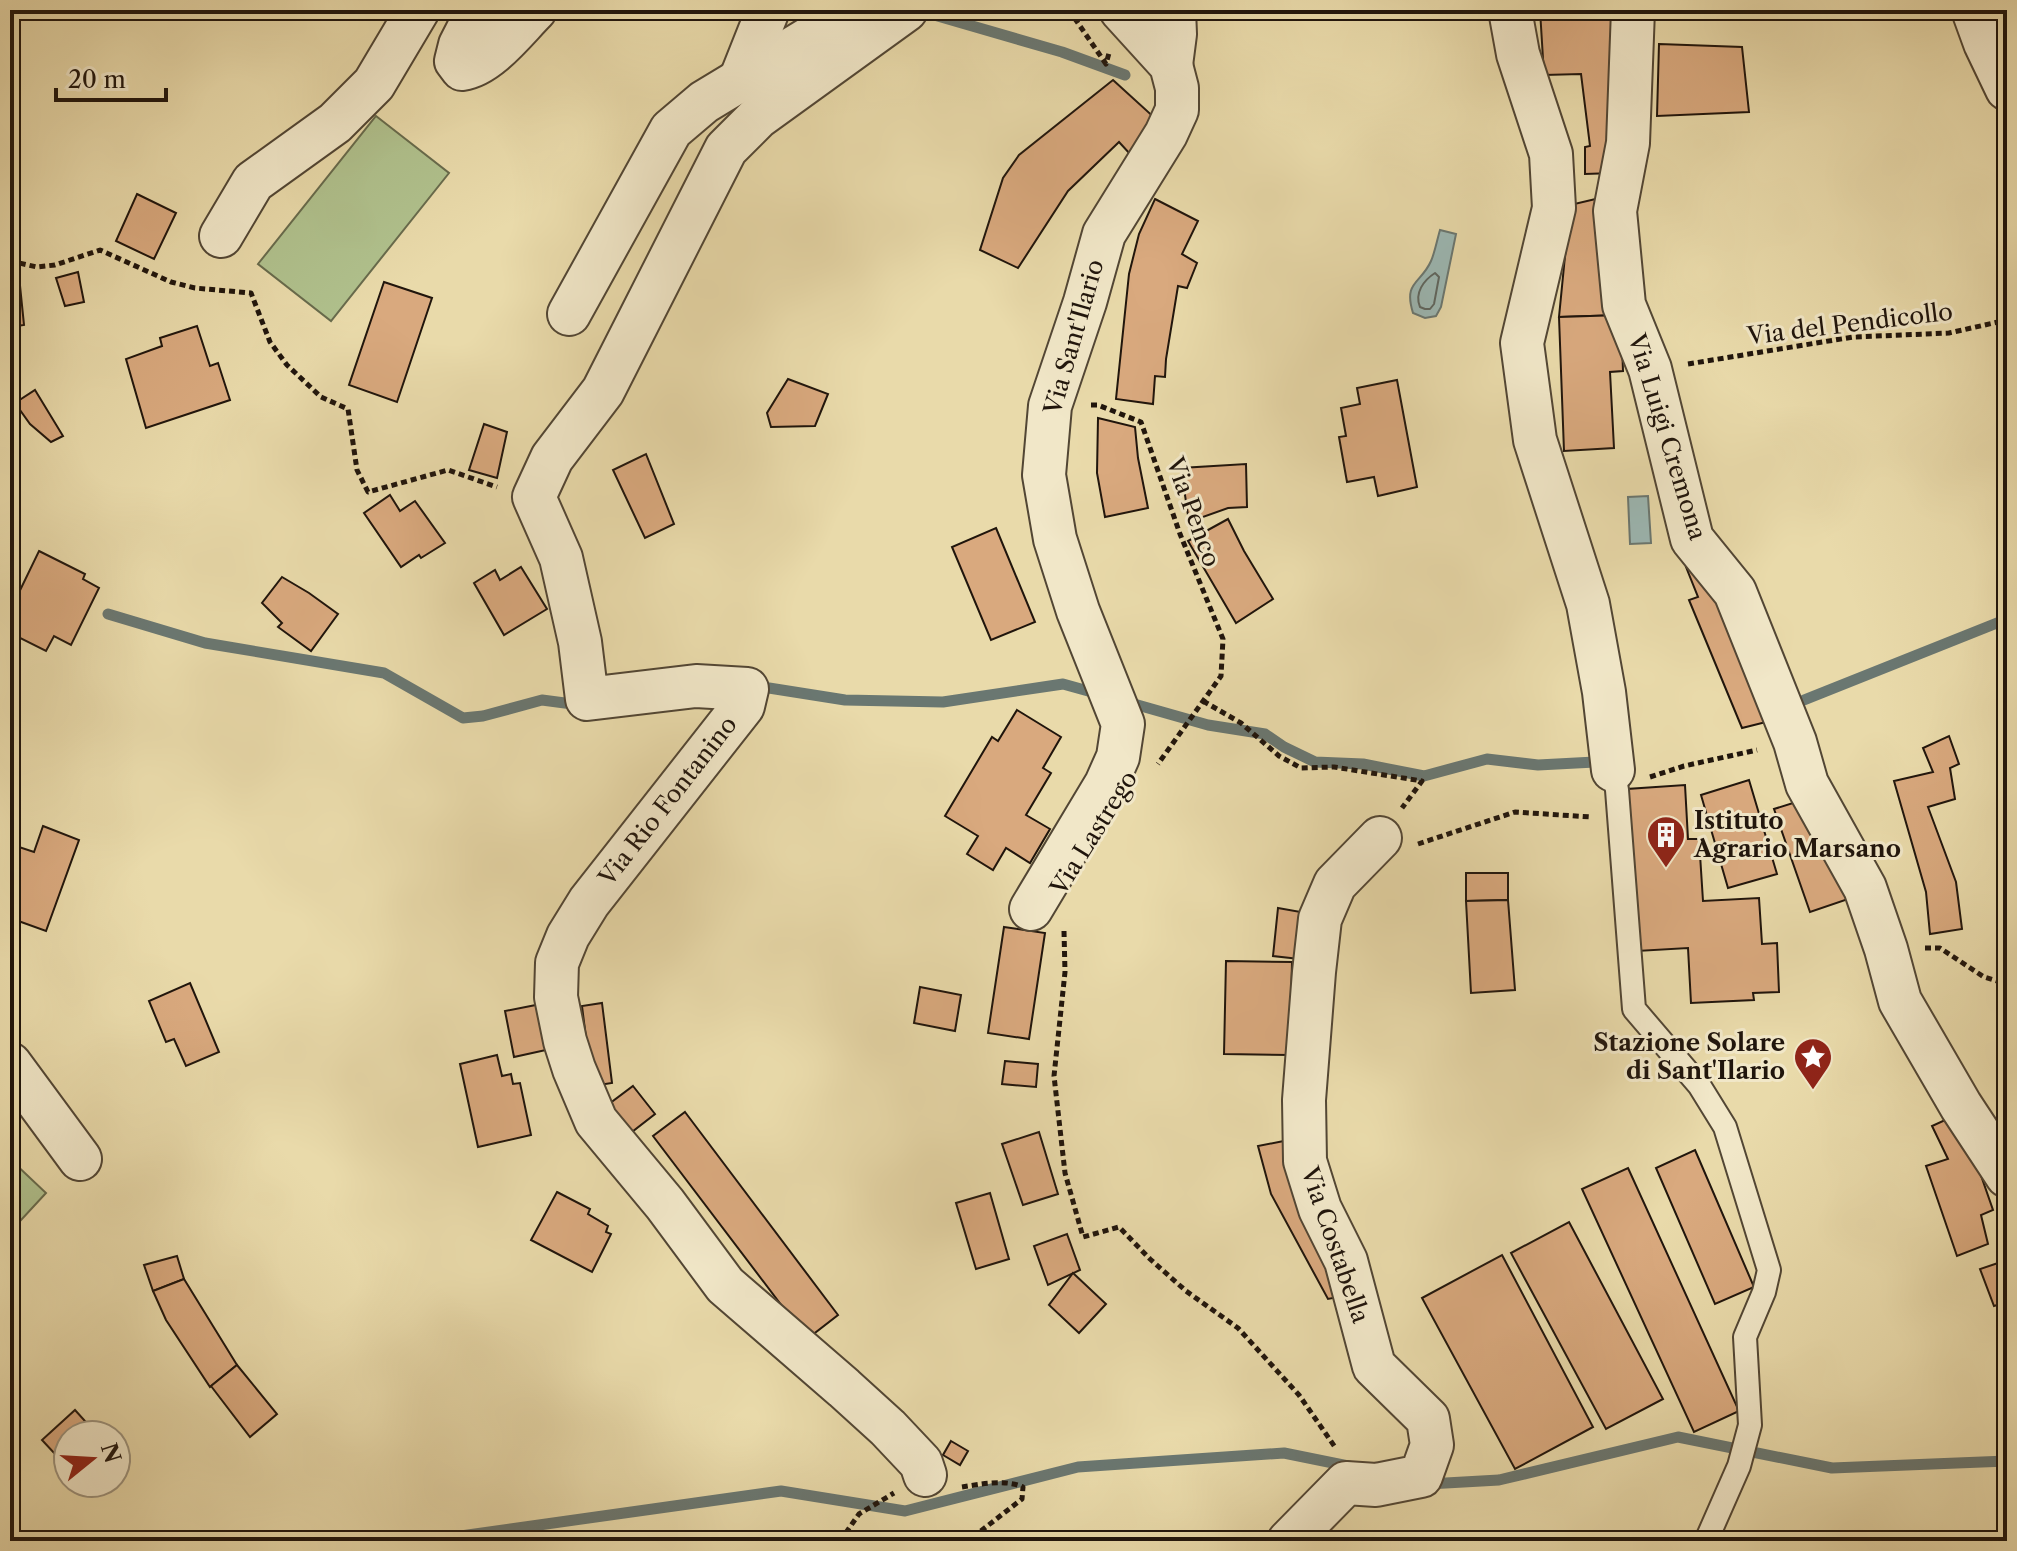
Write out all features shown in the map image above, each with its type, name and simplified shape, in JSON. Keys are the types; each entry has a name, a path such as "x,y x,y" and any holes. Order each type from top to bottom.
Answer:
{"street":[{"path":"221,236 253,182 335,123 374,84 418,10"},
{"path":"478,10 460,45 456,61 462,69 473,68 494,52 535,10"},
{"path":"741,78 768,10"},
{"path":"569,314 671,130 704,102 833,24 841,10"},
{"path":"534,497 552,458 603,391 726,149 758,117 906,10"},
{"path":"1121,10 1171,65"},
{"name":"Via Sant'Ilario","path":"1047,913 1118,757 1123,724 1078,611 1055,539 1044,475 1050,406 1104,234 1177,110 1177,88 1171,65 1174,10"},
{"path":"1510,10 1518,54 1551,154 1554,208 1522,343 1535,440 1588,604 1604,692 1614,779"},
{"name":"Via Luigi Cremona","path":"1633,10 1628,143 1615,211 1624,305 1650,369 1692,539 1735,592 1795,742 1807,784 1865,888 1900,1001 1961,1106 2007,1176"},
{"path":"1973,10 2007,89"},
{"name":"Via Rio Fontanino","path":"534,497 561,558 580,642 587,699 696,686 747,689 743,706 589,902 568,936 557,963 556,997 574,1069 596,1121 665,1204 725,1285 888,1428 921,1463 925,1475"},
{"name":"Via Costabella","path":"1346,1483 1376,1485 1421,1476 1432,1445 1428,1419 1374,1366 1346,1261 1320,1209 1305,1161 1304,1100 1320,919 1335,884 1380,838"},
{"path":"10,1064 80,1159"},
{"path":"1289,1541 1346,1483"}],"lane":[{"path":"1614,779 1634,1009 1699,1085 1725,1127 1769,1270 1764,1292 1745,1337 1750,1425 1739,1466 1706,1541"}],"path":[{"path":"10,261 37,267 55,265 100,250 171,282 195,288 251,293 270,342 287,365 321,397 348,409 357,470 368,492 448,470 524,497 534,497"},
{"name":"Via del Pendicollo","path":"1650,369 1853,337 1949,333 2007,320"},
{"name":"Via Penco","path":"1050,406 1098,405 1141,422 1180,534 1223,639 1221,676 1203,701"},
{"path":"1203,701 1241,723 1279,756 1301,768 1334,767 1422,781 1380,838 1408,847 1515,812 1591,817"},
{"name":"Via Lastrego","path":"1150,776 1203,701"},
{"path":"1614,779 1795,742"},
{"name":"Via Lastrego","path":"1047,913 1065,972 1054,1076 1065,1173 1083,1237 1119,1227 1186,1291 1238,1328 1299,1395 1336,1448 1346,1483"},
{"path":"1886,949 1940,948 1984,977 2007,984"},
{"path":"840,1541 859,1514 890,1495 915,1485 925,1475"},
{"path":"925,1475 930,1495 986,1483 1018,1484 1023,1487 1022,1499 968,1541"}],"green space":[{"path":"376,116 449,173 331,321 258,264"},
{"path":"10,1159 46,1193 10,1232"}],"water":[{"path":"1440,230 1456,234 1441,307 1436,316 1425,318 1413,313 1410,295 1431,261"},
{"path":"1648,496 1651,543 1630,544 1628,497"}],"building":[{"path":"1540,10 1623,10 1614,173 1585,174 1585,147 1590,146 1581,74 1544,75"},
{"path":"1659,44 1742,47 1749,112 1657,116"},
{"path":"1113,80 1157,120 1130,154 1119,142 1068,191 1018,268 980,250 1003,178 1019,155"},
{"path":"137,194 176,213 154,259 116,241"},
{"path":"1604,197 1621,315 1559,317 1570,205"},
{"path":"1155,199 1198,221 1182,254 1197,263 1187,288 1178,286 1165,377 1155,376 1153,404 1116,399 1129,274 1139,234"},
{"path":"10,266 18,266 24,325 10,327"},
{"path":"78,272 84,302 65,306 56,278"},
{"path":"384,282 432,298 397,402 349,385"},
{"path":"1621,315 1623,371 1610,372 1614,448 1564,451 1559,317"},
{"path":"197,326 210,366 218,363 230,400 146,428 126,359 162,346 160,338"},
{"path":"788,379 828,394 815,426 771,427 767,413"},
{"path":"1397,380 1417,487 1378,496 1374,477 1347,482 1339,437 1346,436 1341,408 1360,404 1357,388"},
{"path":"35,390 63,436 51,442 30,424 15,403"},
{"path":"1098,418 1135,427 1148,508 1105,517 1097,473"},
{"path":"484,424 507,432 497,478 469,470"},
{"path":"646,454 674,524 645,538 613,470"},
{"path":"1246,464 1247,507 1228,508 1189,522 1181,468"},
{"path":"390,495 400,511 415,501 445,543 401,567 364,513"},
{"path":"1228,519 1273,599 1236,623 1188,541"},
{"path":"996,528 1035,622 991,640 952,547"},
{"path":"39,551 85,574 83,579 99,588 71,645 54,636 46,651 10,633 10,611"},
{"path":"1702,562 1782,718 1742,728 1689,600 1698,597 1686,567"},
{"path":"521,567 547,609 504,635 474,583 495,570 500,580"},
{"path":"282,577 338,614 311,651 278,627 282,623 262,603"},
{"path":"1017,710 1061,737 1043,768 1051,773 1026,815 1050,829 1030,863 1006,848 993,870 967,854 978,836 945,816 992,737 998,741"},
{"path":"1949,736 1959,764 1950,768 1955,799 1928,807 1956,882 1962,929 1930,934 1926,892 1894,781 1933,772 1923,748"},
{"path":"1749,780 1777,874 1728,888 1701,795"},
{"name":"Istituto Agrario Marsano","path":"1685,785 1688,839 1699,839 1703,901 1759,898 1762,944 1777,943 1779,992 1753,993 1754,1000 1691,1003 1688,948 1637,951 1627,789"},
{"path":"1809,798 1860,895 1810,912 1774,809"},
{"path":"43,826 79,840 46,931 10,918 10,854 13,845 34,852"},
{"path":"1466,873 1508,873 1508,900 1466,901"},
{"path":"1508,900 1515,990 1471,993 1466,901"},
{"path":"1278,908 1312,914 1308,960 1273,956"},
{"path":"1004,927 1045,933 1029,1039 988,1033"},
{"path":"1226,961 1292,962 1290,1055 1224,1054"},
{"path":"190,983 219,1052 186,1066 174,1039 166,1042 149,1001"},
{"path":"920,987 961,995 955,1031 914,1023"},
{"path":"546,1003 555,1048 514,1057 505,1011"},
{"path":"602,1003 612,1083 592,1086 582,1006"},
{"path":"497,1055 502,1076 511,1074 513,1084 520,1083 531,1135 478,1147 460,1064"},
{"path":"1005,1061 1038,1064 1036,1087 1002,1084"},
{"path":"633,1086 655,1114 619,1142 597,1113"},
{"path":"685,1112 838,1315 807,1339 653,1136"},
{"path":"1956,1115 1970,1144 1993,1210 1981,1215 1988,1244 1957,1256 1926,1166 1948,1159 1932,1126"},
{"path":"1039,1132 1058,1194 1023,1205 1002,1144"},
{"path":"1299,1138 1349,1295 1328,1299 1271,1194 1258,1146"},
{"path":"1695,1150 1754,1287 1715,1304 1656,1168"},
{"path":"1628,1168 1739,1411 1694,1432 1582,1189"},
{"path":"557,1192 590,1209 588,1214 608,1226 606,1232 611,1234 592,1272 531,1240"},
{"path":"990,1193 1009,1259 976,1269 956,1203"},
{"path":"1569,1222 1663,1399 1606,1429 1511,1253"},
{"path":"1067,1234 1080,1270 1048,1285 1034,1246"},
{"path":"1502,1255 1593,1427 1515,1469 1422,1298"},
{"path":"177,1256 184,1279 153,1291 144,1265"},
{"path":"2007,1260 2007,1302 1994,1306 1980,1269"},
{"path":"1073,1273 1106,1304 1079,1333 1049,1305"},
{"path":"184,1279 237,1365 210,1387 166,1320 153,1291"},
{"path":"237,1365 277,1414 250,1437 211,1386"},
{"path":"75,1410 83,1419 65,1419"},
{"path":"52,1431 52,1451 42,1440"},
{"path":"951,1441 968,1451 960,1465 943,1455"}],"waterway":[{"path":"917,10 1062,52 1125,75"},
{"path":"108,614 205,643 384,673 463,718 483,716 542,700 580,705"},
{"path":"1804,700 2007,619"},
{"path":"756,690 769,688 845,700 943,702 1063,684 1099,694"},
{"path":"1127,702 1208,725 1265,734 1315,762 1363,764 1424,776 1487,759 1538,765 1595,762"},
{"path":"1428,1484 1499,1480 1678,1437 1832,1468 2007,1461"},
{"path":"425,1541 781,1491 905,1511 1078,1467 1284,1453 1353,1467"}],"place":[{"name":"Istituto Agrario Marsano","path":"1666,869"},
{"name":"Stazione Solare di Sant'Ilario","path":"1813,1091"}]}
